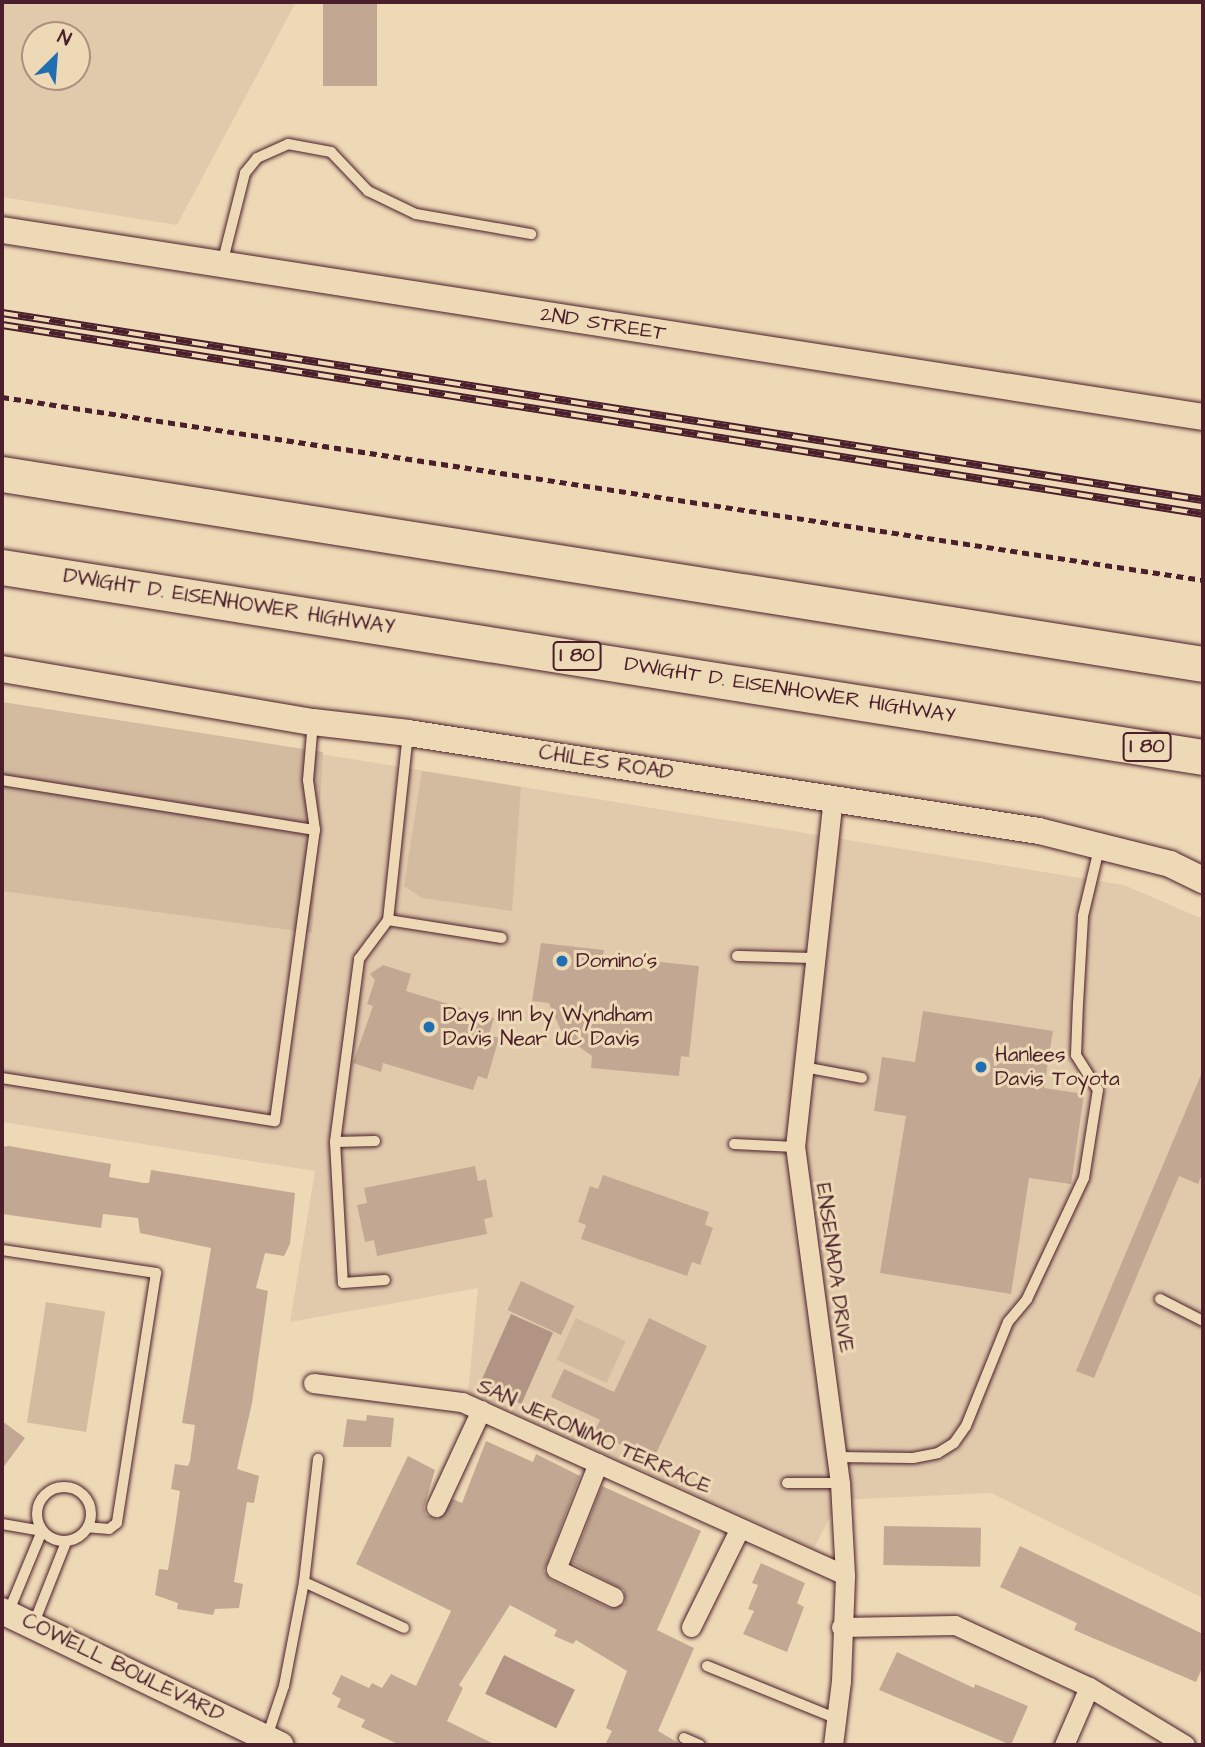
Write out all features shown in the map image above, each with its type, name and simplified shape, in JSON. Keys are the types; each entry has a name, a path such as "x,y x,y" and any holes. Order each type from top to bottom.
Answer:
{"highway":[{"path":"2,474 970,625 1203,664"},
{"name":"DWIGHT D. EISENHOWER HIGHWAY","path":"2,567 1203,757"},
{"path":"970,625 1203,651"}],"street":[{"name":"2ND STREET","path":"2,230 1203,417"},
{"name":"CHILES ROAD","path":"2,669 313,722 408,733 833,797 1101,843 1170,864 1203,880"},
{"name":"ENSENADA DRIVE","path":"833,797 795,1147 841,1483 845,1575 841,1681 833,1745"},
{"name":"SAN JERONIMO TERRACE","path":"313,1383 462,1402 845,1575"},
{"path":"436,1507 481,1410"},
{"path":"598,1463 556,1569 614,1597"},
{"path":"691,1627 740,1528"},
{"name":"COWELL BOULEVARD","path":"5,1612 34,1623 273,1741"},
{"path":"841,1627 956,1625 1089,1687 1185,1745"},
{"path":"1064,1745 1089,1687"}],"lane":[{"path":"222,264 245,173 257,158 288,144 331,152 368,191 416,214 531,234"},
{"path":"2,1079 275,1121 315,830 308,780 313,722"},
{"path":"385,1280 343,1283 335,1142 359,960 388,920 408,733"},
{"path":"2,780 315,830"},
{"path":"837,1457 913,1458 939,1453 954,1443 966,1426 1008,1322 1027,1299 1084,1178 1098,1090 1076,1055 1082,929 1101,843"},
{"path":"388,920 502,938"},
{"path":"737,956 816,958"},
{"path":"804,1067 862,1078"},
{"path":"335,1142 375,1141"},
{"path":"734,1144 795,1147"},
{"path":"2,1250 156,1273 117,1523 109,1529 88,1527 66,1542 34,1623"},
{"path":"1160,1299 1203,1321"},
{"path":"273,1741 304,1582 318,1459"},
{"path":"787,1483 841,1483"},
{"path":"5,1612 42,1531 38,1506 57,1488 75,1489 88,1501 88,1527"},
{"path":"2,1524 42,1531 66,1542"},
{"path":"304,1582 404,1629"},
{"path":"707,1666 835,1718"},
{"path":"684,1738 700,1745"}],"path":[{"path":"2,397 1203,580"}],"shaded area":[{"path":"2,2 296,2 177,225 2,197"},
{"path":"2,702 1124,885 1203,919 1203,1598 991,1493 839,1500 814,1548 468,1392 478,1288 290,1322 315,1171 2,1122"},
{"path":"2,702 323,752 312,933 2,891"},
{"path":"422,771 521,787 512,911 422,898 404,886"},
{"path":"46,1302 105,1311 86,1432 27,1422"},
{"path":"511,1314 553,1333 521,1404 479,1385"},
{"path":"576,1318 626,1341 606,1383 557,1360"},
{"path":"504,1655 575,1690 556,1728 485,1694"}],"building":[{"path":"323,2 377,2 377,86 323,86"},
{"path":"541,943 604,950 603,956 699,966 689,1057 681,1056 679,1076 591,1068 592,1056 563,1035 549,1003 532,1001"},
{"name":"Days Inn by Wyndham Davis Near UC Davis","path":"383,965 411,974 406,991 494,1018 489,1035 499,1038 487,1079 478,1076 473,1090 383,1063 381,1072 353,1063 373,1006 367,1004 375,980 370,974"},
{"path":"923,1011 1053,1031 1044,1088 1084,1094 1071,1184 1029,1178 1011,1294 880,1273 906,1116 874,1111 882,1057 915,1062"},
{"path":"1203,1070 1203,1172 1198,1184 1179,1176 1094,1378 1076,1371"},
{"path":"2,1147 111,1164 109,1177 144,1183 149,1183 151,1170 295,1193 290,1244 284,1256 265,1253 256,1288 268,1291 252,1403 237,1469 259,1476 254,1503 247,1502 234,1582 243,1584 239,1608 215,1609 213,1615 177,1609 178,1603 155,1595 159,1569 168,1570 175,1526 180,1491 171,1489 175,1464 188,1466 190,1461 195,1425 182,1423 211,1248 140,1233 138,1218 103,1214 101,1228 2,1214"},
{"path":"475,1166 478,1181 486,1179 493,1217 484,1219 487,1234 377,1256 374,1240 365,1242 357,1205 367,1203 364,1188"},
{"path":"603,1175 709,1212 705,1225 713,1228 700,1265 692,1262 687,1276 581,1239 586,1225 578,1222 590,1186 598,1189"},
{"path":"521,1281 574,1306 561,1335 507,1310"},
{"path":"649,1318 707,1346 653,1460 594,1432 600,1420 551,1397 564,1369 614,1392"},
{"path":"367,1415 394,1418 391,1447 343,1447 347,1419 366,1421"},
{"path":"2,1421 25,1438 2,1469"},
{"path":"486,1441 533,1462 536,1454 580,1476 544,1571 551,1580 609,1608 625,1603 624,1590 572,1563 602,1486 701,1531 657,1630 694,1648 658,1731 682,1745 605,1745 612,1731 606,1728 627,1671 576,1640 573,1644 554,1636 557,1630 510,1605 459,1685 463,1688 447,1721 496,1745 400,1745 361,1727 365,1720 337,1707 341,1699 332,1694 341,1675 369,1688 372,1683 382,1688 391,1674 416,1686 451,1611 356,1564 408,1456 435,1470 424,1507 426,1515 438,1519 453,1499 462,1503"},
{"path":"884,1526 981,1528 980,1567 883,1565"},
{"path":"1020,1546 1203,1634 1203,1666 1196,1682 1074,1630 1077,1623 1000,1587"},
{"path":"761,1563 805,1583 797,1603 804,1607 787,1652 743,1634 754,1611 748,1609 758,1585 752,1583"},
{"path":"897,1652 974,1688 975,1684 1028,1706 1011,1745 879,1690"}],"railway":[{"path":"2,313 1203,500"},
{"path":"2,325 1203,514"}],"place":[{"name":"Domino's","path":"562,961"},
{"name":"Days Inn by Wyndham Davis Near UC Davis","path":"429,1027"},
{"name":"Hanlees Davis Toyota","path":"981,1067"}]}
